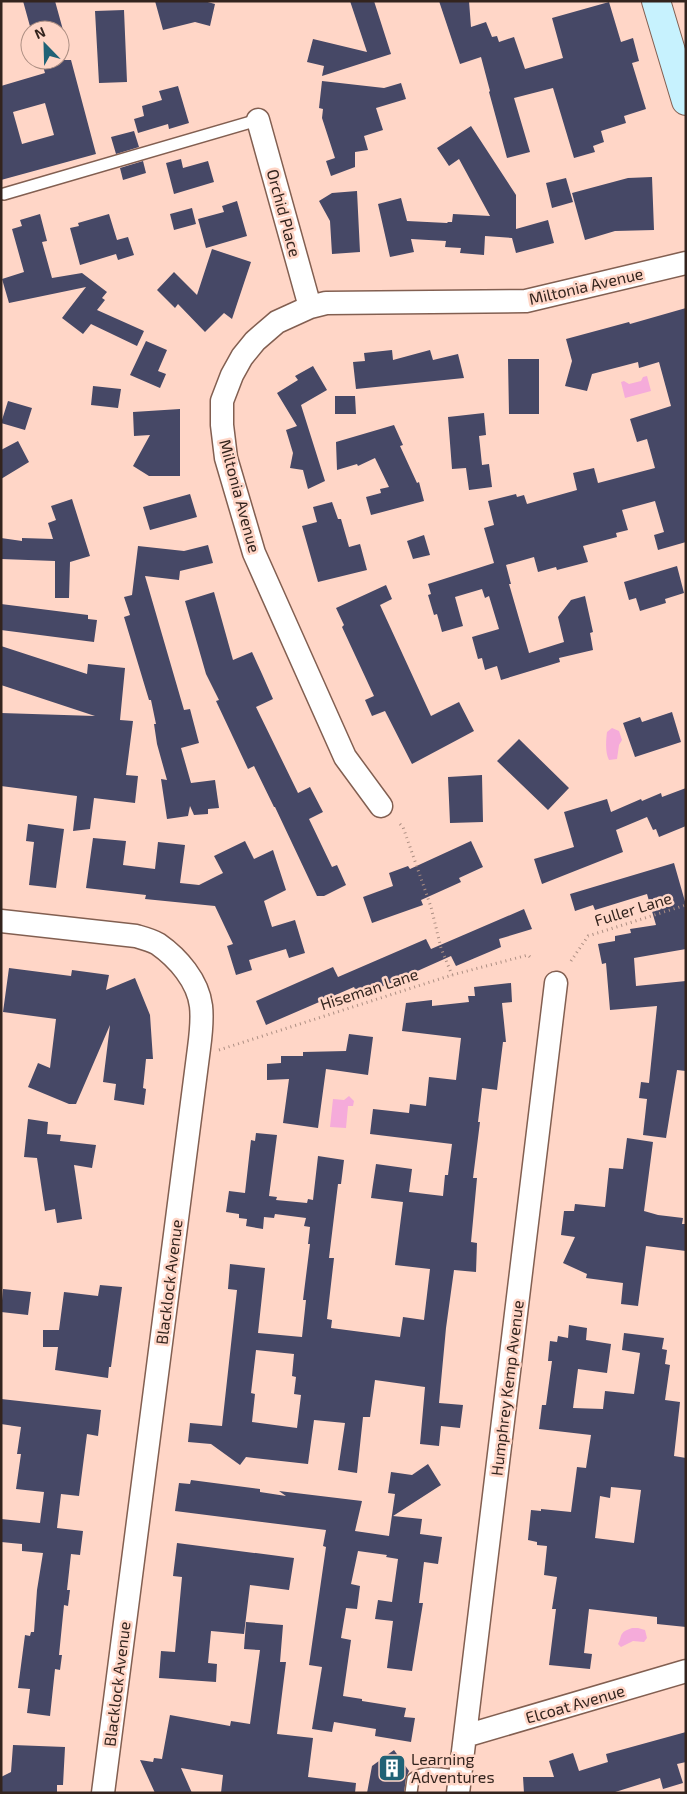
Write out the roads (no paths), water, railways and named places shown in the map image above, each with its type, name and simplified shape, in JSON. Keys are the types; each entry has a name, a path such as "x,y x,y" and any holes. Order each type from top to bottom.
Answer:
{"main road":[{"path":"656,1 686,101"}],"street":[{"name":"Orchid Place","path":"258,120 310,306"},
{"name":"Miltonia Avenue","path":"380,806 345,757 258,562 226,458 222,425 222,401 232,374 255,340 277,322 310,306 341,302 526,300 686,263"},
{"name":"Blacklock Avenue","path":"1,921 136,936 156,943 173,957 186,972 196,988 201,1006 202,1023 198,1056 102,1793"},
{"name":"Humphrey Kemp Avenue","path":"459,1785 556,983"},
{"name":"Elcoat Avenue","path":"465,1736 686,1671"}],"lane":[{"path":"4,194 258,120"},
{"path":"411,1793 413,1779 430,1773 459,1785"}],"place":[{"name":"Learning Adventures","path":"392,1768"}]}
